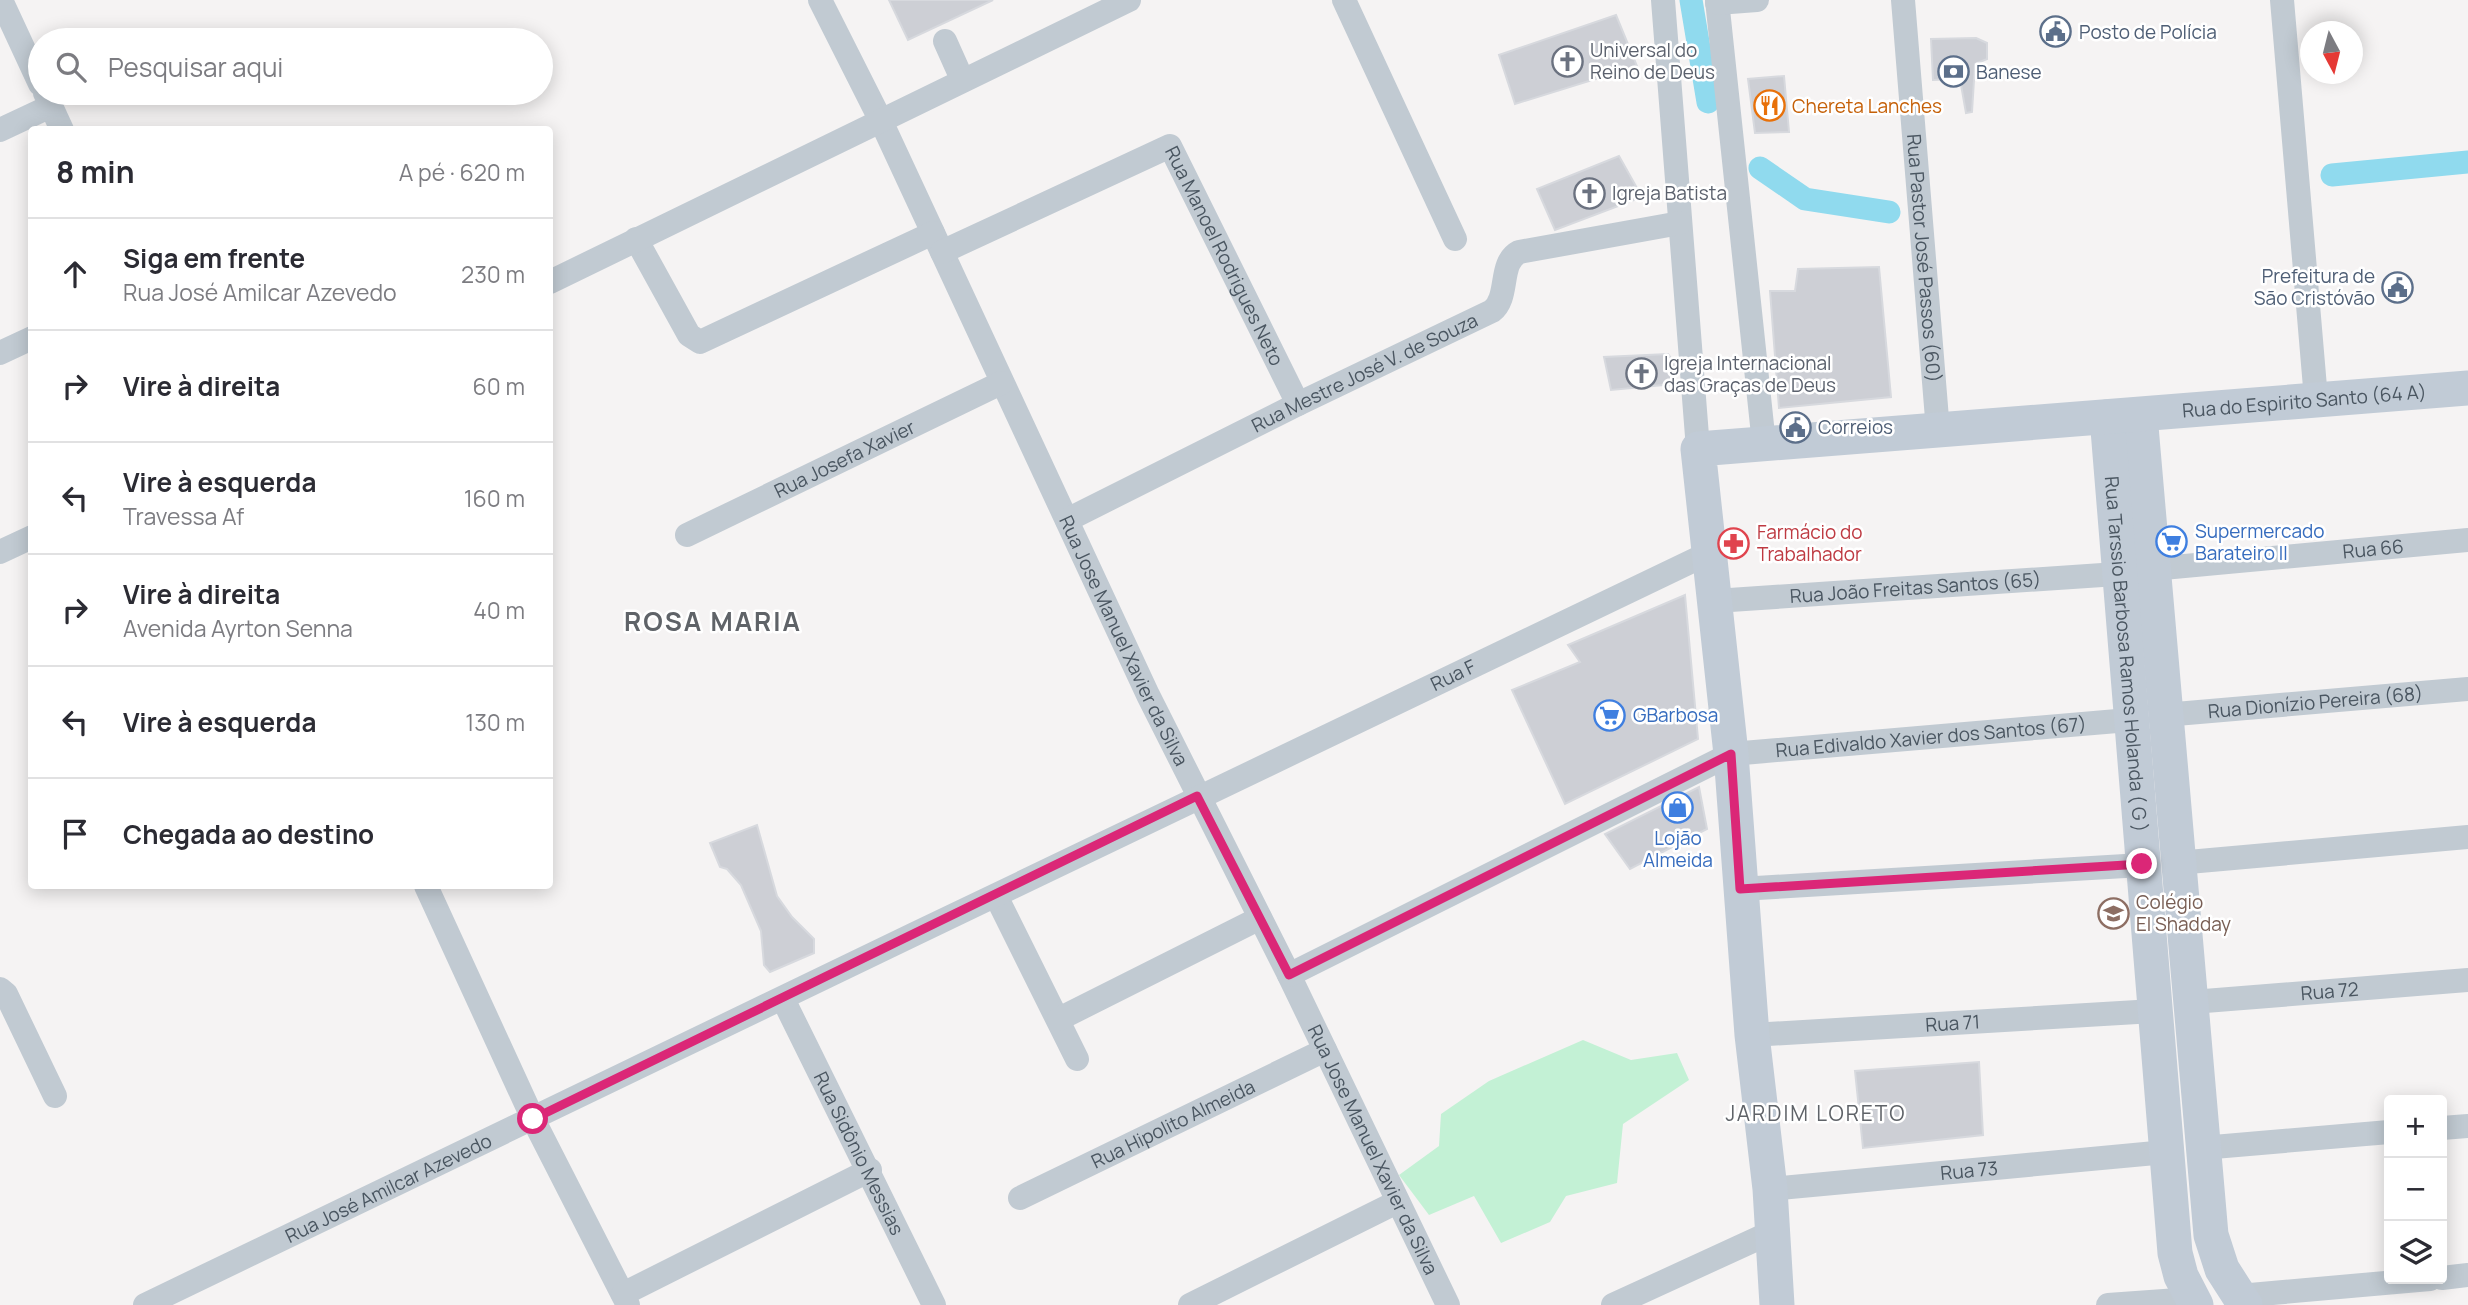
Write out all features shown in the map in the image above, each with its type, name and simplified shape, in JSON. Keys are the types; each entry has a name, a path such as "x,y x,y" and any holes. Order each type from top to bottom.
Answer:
{"street":[{"path":"1,0 28,58"},
{"name":"Rua Jose Manuel Xavier da Silva","path":"820,0 881,121 1197,796 1289,975 1448,1305"},
{"path":"553,280 1129,0"},
{"path":"1344,0 1455,239"},
{"path":"1663,0 1698,449 1731,754 1752,1035 1770,1189 1777,1305"},
{"path":"1758,0 1717,1 1764,444"},
{"name":"Rua Pastor José Passos (60)","path":"1903,0 1938,431"},
{"path":"2283,0 2316,400"},
{"path":"945,41 962,79"},
{"path":"0,130 31,105"},
{"path":"50,105 60,126"},
{"name":"Rua Manoel Rodrigues Neto","path":"636,239 689,335 694,341 700,342 1170,146 1298,404"},
{"name":"Rua Mestre José V. de Souza","path":"1068,520 1298,404 1495,309 1499,303 1509,262 1519,252 1680,223"},
{"path":"0,353 28,340"},
{"name":"Rua Josefa Xavier","path":"687,535 1002,383"},
{"name":"Rua do Espirito Santo (64 A)","path":"1698,449 2468,388"},
{"name":"Rua Tarssio Barbosa Ramos Holanda ( G )","path":"2124,416 2152,569 2183,930 2192,1002 2202,1148 2215,1254 2242,1300"},
{"name":"Rua Tarssio Barbosa Ramos Holanda ( G )","path":"2124,416 2117,574 2175,1253 2180,1276 2194,1302"},
{"path":"0,552 28,539"},
{"name":"Rua 66","path":"2152,569 2468,540"},
{"name":"Rua F","path":"1197,796 1709,553"},
{"name":"Rua João Freitas Santos (65)","path":"1715,601 2117,574"},
{"name":"Rua Dionízio Pereira (68)","path":"2164,715 2468,689"},
{"name":"Rua Edivaldo Xavier dos Santos (67)","path":"1731,754 2129,720"},
{"path":"1289,975 1731,754"},
{"name":"Rua José Amilcar Azevedo","path":"145,1305 996,896 1197,796"},
{"path":"2177,863 2468,837"},
{"path":"1740,889 2142,864"},
{"path":"427,889 533,1119 626,1300 870,1170"},
{"path":"996,896 1077,1059"},
{"path":"1059,1019 1260,918"},
{"path":"2148,934 2183,930"},
{"name":"Rua 72","path":"2192,1002 2468,979"},
{"path":"0,989 6,994 55,1096"},
{"name":"Rua Sidônio Messias","path":"783,999 870,1170 934,1305"},
{"name":"Rua 71","path":"1752,1035 2154,1011"},
{"name":"Rua Hipolito Almeida","path":"1020,1198 1325,1050"},
{"path":"2447,1128 2468,1126"},
{"path":"2202,1148 2384,1132"},
{"name":"Rua 73","path":"1770,1189 2166,1152"},
{"path":"1190,1305 1397,1202"},
{"path":"1614,1305 1772,1232"},
{"path":"2447,1277 2468,1275"},
{"path":"2242,1300 2385,1284"},
{"path":"2108,1305 2194,1302"}],"green space":[{"path":"1583,1040 1631,1060 1677,1053 1689,1080 1623,1124 1617,1183 1566,1196 1550,1222 1501,1243 1474,1196 1429,1215 1399,1175 1439,1146 1441,1114 1489,1081"}],"building":[{"path":"889,0 993,0 908,40"},
{"name":"Universal do Reino de Deus","path":"1616,15 1637,66 1515,104 1499,55"},
{"name":"Banese","path":"1976,38 1987,43 1987,59 1975,64 1972,112 1966,113 1960,79 1933,80 1931,39"},
{"name":"Chereta Lanches","path":"1784,76 1789,132 1755,133 1748,79"},
{"name":"Igreja Batista","path":"1619,156 1642,197 1555,230 1537,189"},
{"path":"1879,267 1891,397 1779,408 1770,291 1795,291 1798,269"},
{"name":"Igreja Internacional das Graças de Deus","path":"1668,354 1676,365 1674,384 1611,390 1604,357"},
{"name":"GBarbosa","path":"1685,595 1698,739 1565,804 1512,690 1580,662 1568,645"},
{"name":"Lojão Almeida","path":"1699,787 1707,829 1630,869 1605,834"},
{"path":"757,825 777,896 792,917 814,939 814,953 770,972 764,965 761,931 741,885 727,869 720,867 710,843"},
{"path":"1979,1062 1983,1135 1863,1148 1855,1071"}],"waterway":[{"path":"1691,0 1708,102"},
{"path":"2332,175 2468,162"},
{"path":"1760,168 1805,199 1889,212"}],"place":[{"name":"Posto de Polícia","path":"2056,32"},
{"name":"Universal do Reino de Deus","path":"1567,61"},
{"name":"Banese","path":"1953,72"},
{"name":"Chereta Lanches","path":"1769,106"},
{"name":"Igreja Batista","path":"1589,193"},
{"name":"Prefeitura de São Cristóvão","path":"2398,287"},
{"name":"Igreja Internacional das Graças de Deus","path":"1641,374"},
{"name":"Correios","path":"1795,427"},
{"name":"Supermercado Barateiro II","path":"2172,542"},
{"name":"Farmácio do Trabalhador","path":"1734,543"},
{"name":"GBarbosa","path":"1610,715"},
{"name":"Lojão Almeida","path":"1678,807"},
{"name":"Colégio El Shadday","path":"2113,913"}],"district":[{"name":"ROSA MARIA","path":"713,622"},
{"name":"JARDIM LORETO","path":"1816,1114"}],"route":[{"path":"533,1119 1197,796 1289,975 1731,754 1740,889 2142,864"}]}
